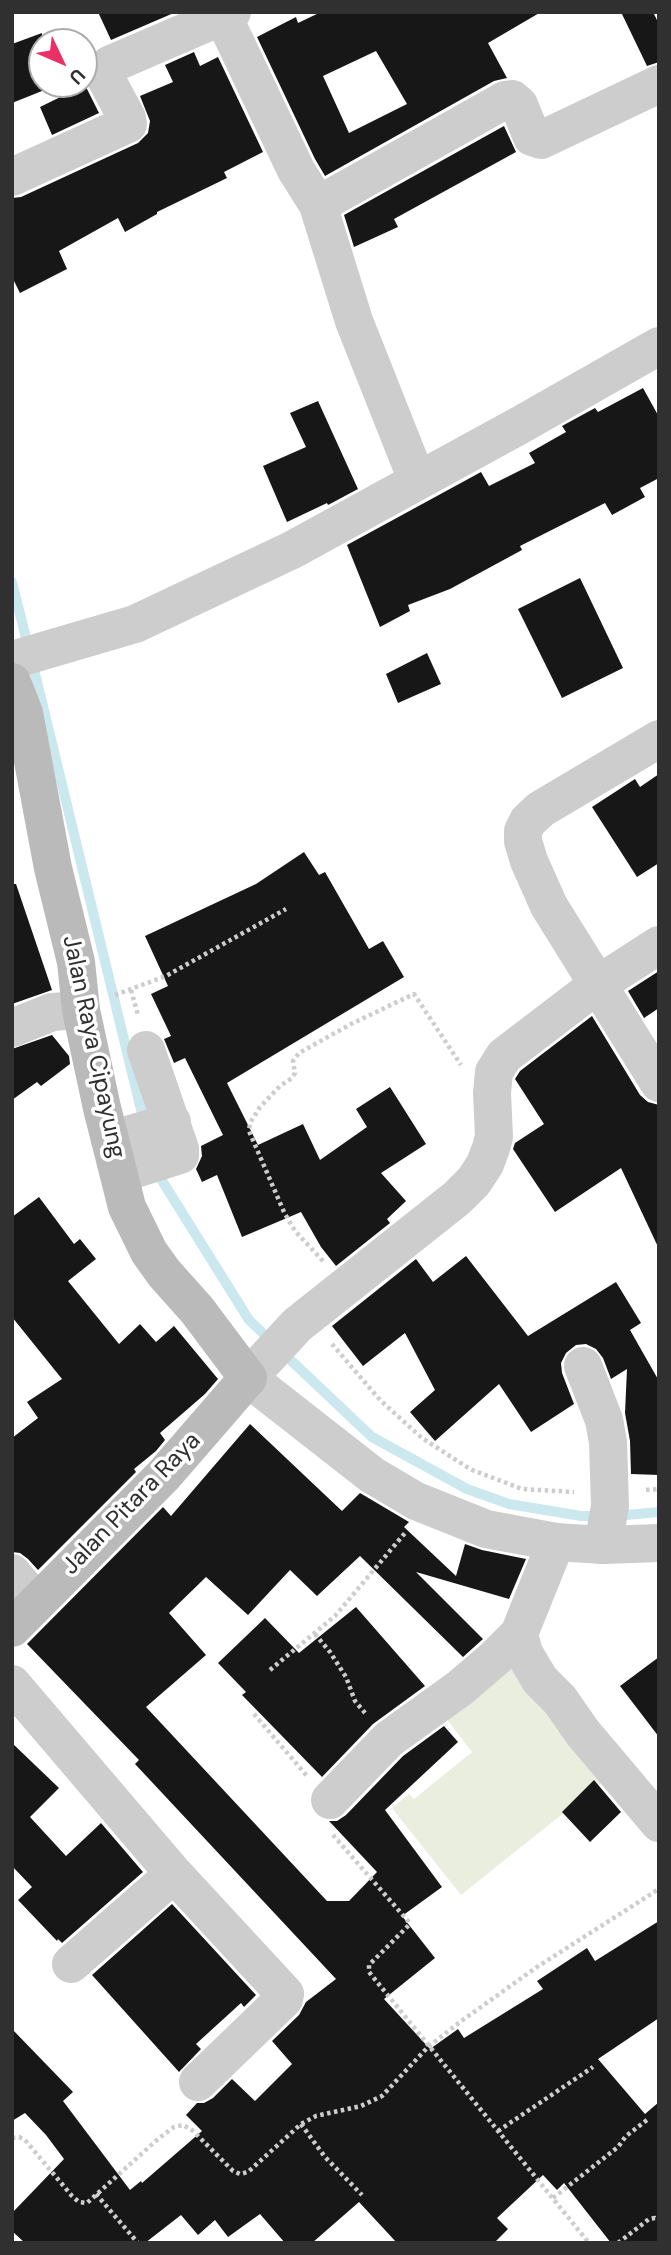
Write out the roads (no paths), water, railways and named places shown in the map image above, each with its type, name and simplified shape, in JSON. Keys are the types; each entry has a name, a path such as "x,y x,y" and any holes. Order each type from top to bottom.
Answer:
{"main road":[{"name":"Jalan Raya Cipayung","path":"14,667 24,713 21,749 76,962 82,1010 142,1146 127,1206 149,1252 164,1273 256,1368"},
{"name":"Jalan Pitara Raya","path":"24,1615 164,1475 256,1368"}],"street":[{"path":"12,177 128,124 105,77 105,69 109,65 226,14 296,170 318,205 354,321 417,480"},
{"path":"318,205 505,100 512,99 519,105 532,137 541,140 659,84"},
{"path":"14,667 60,647 135,624 292,550 659,346"},
{"path":"659,739 541,808 528,821 523,831 529,862 549,906 659,1083"},
{"path":"607,1518 556,1542 486,1529 416,1501 372,1475 256,1368 303,1320 457,1198 474,1181 485,1164 494,1137 494,1072 504,1056 597,985 659,945"},
{"path":"12,1028 52,1012 82,1010"},
{"path":"142,1146 146,1050"},
{"path":"583,1366 604,1420 608,1441 607,1518"},
{"path":"607,1518 659,1543"},
{"path":"330,1800 389,1739 460,1688 519,1633 556,1542"},
{"path":"12,1573 24,1615"},
{"path":"519,1633 524,1653 540,1680 560,1700 583,1734 659,1823"},
{"path":"12,1685 173,1874 285,1994 284,1999 198,2082"},
{"path":"71,1964 173,1874"}],"waterway":[{"path":"12,582 28,646"},
{"path":"32,661 144,1122"},
{"path":"156,1171 249,1320 270,1340"},
{"path":"281,1351 372,1437 467,1489 509,1504 581,1516 600,1516"},
{"path":"615,1516 659,1512"}]}
